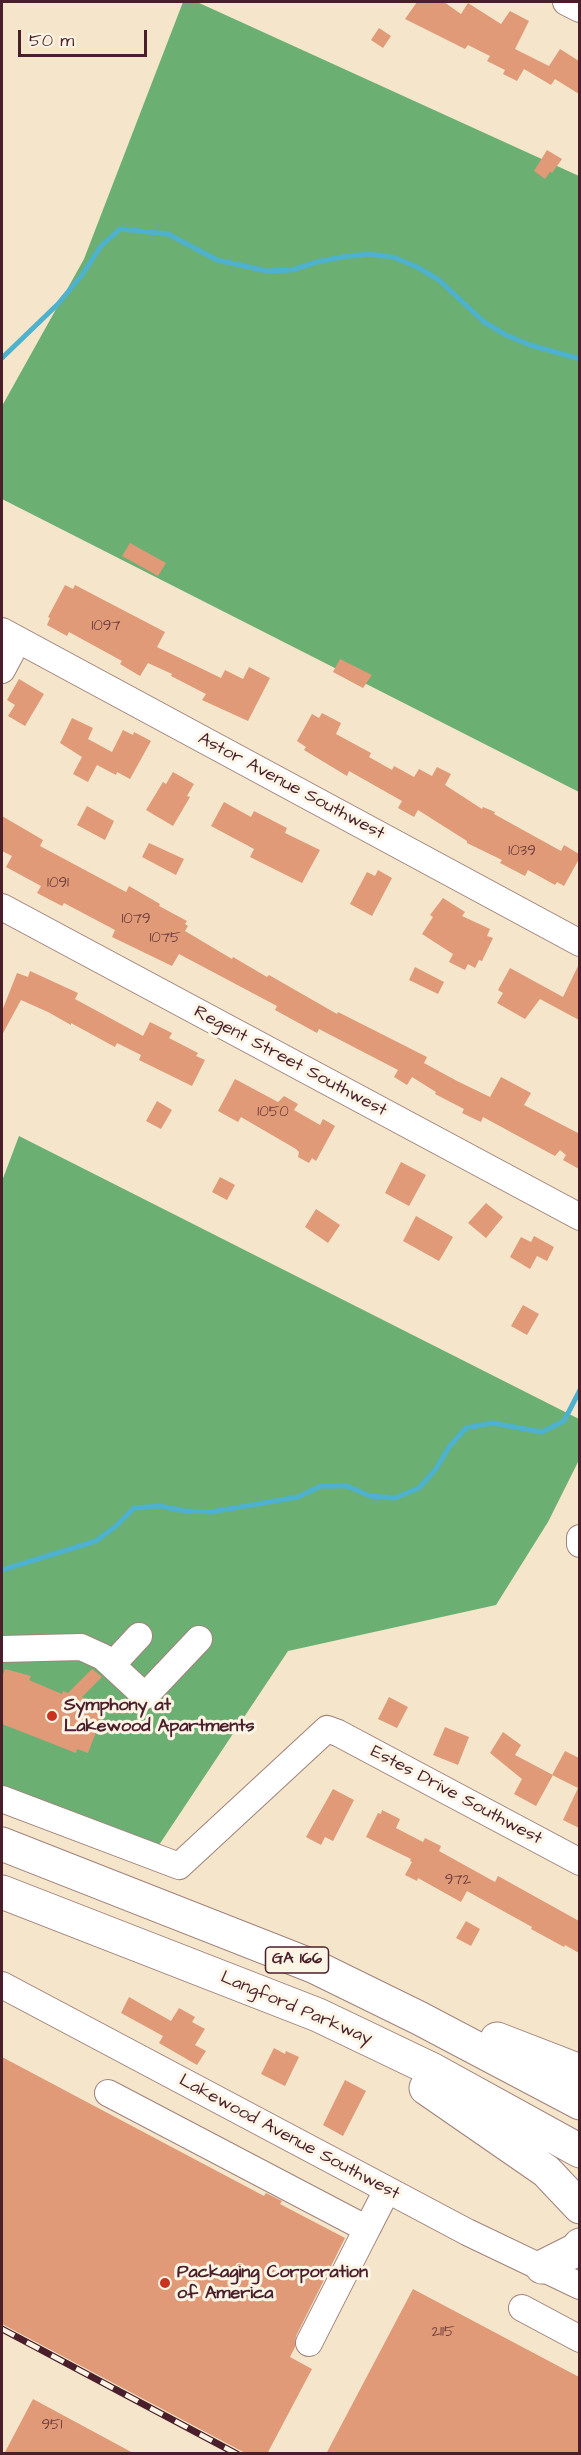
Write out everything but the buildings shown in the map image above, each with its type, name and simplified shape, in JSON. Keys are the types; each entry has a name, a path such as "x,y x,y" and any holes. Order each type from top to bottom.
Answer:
{"highway":[{"name":"GA 166","path":"2,1844 315,1967 418,2018 579,2103"},
{"name":"Langford Parkway","path":"2,1892 318,2015 433,2070 579,2151"},
{"path":"315,1967 579,2071"},
{"path":"318,2015 546,2170 579,2207"},
{"path":"542,2267 576,2250 579,2244"}],"street":[{"path":"566,2 579,9"},
{"path":"2,670 10,635"},
{"name":"Astor Avenue Southwest","path":"10,635 579,943"},
{"name":"Regent Street Southwest","path":"2,907 579,1217"},
{"path":"579,1538 579,1544"},
{"path":"112,1665 139,1636"},
{"path":"2,1649 81,1647 103,1657 145,1696 200,1639"},
{"name":"Estes Drive Southwest","path":"2,1799 179,1866 327,1729 579,1862"},
{"name":"Lakewood Avenue Southwest","path":"2,1985 467,2232 579,2286"},
{"path":"108,2093 368,2229"},
{"path":"309,2343 387,2190"},
{"path":"522,2308 579,2339"}],"green space":[{"path":"183,2 197,2 579,176 579,792 2,499 2,406 84,259"},
{"path":"19,1136 579,1419 579,1460 548,1522 496,1605 288,1651 159,1845 2,1796 2,1181"}],"waterway":[{"path":"2,358 58,304 82,275 101,246 120,229 168,234 217,260 267,271 292,270 317,262 368,254 393,257 439,280 484,322 506,335 530,345 580,359"},
{"path":"2,1570 96,1541 134,1508 160,1506 185,1511 211,1512 298,1497 321,1486 347,1486 370,1496 395,1498 419,1488 466,1428 492,1423 542,1432 564,1421 580,1390"}],"railway":[{"path":"2,2329 237,2454"}],"place":[{"name":"Symphony at Lakewood Apartments","path":"52,1716"},
{"name":"Packaging Corporation of America","path":"165,2283"}]}
